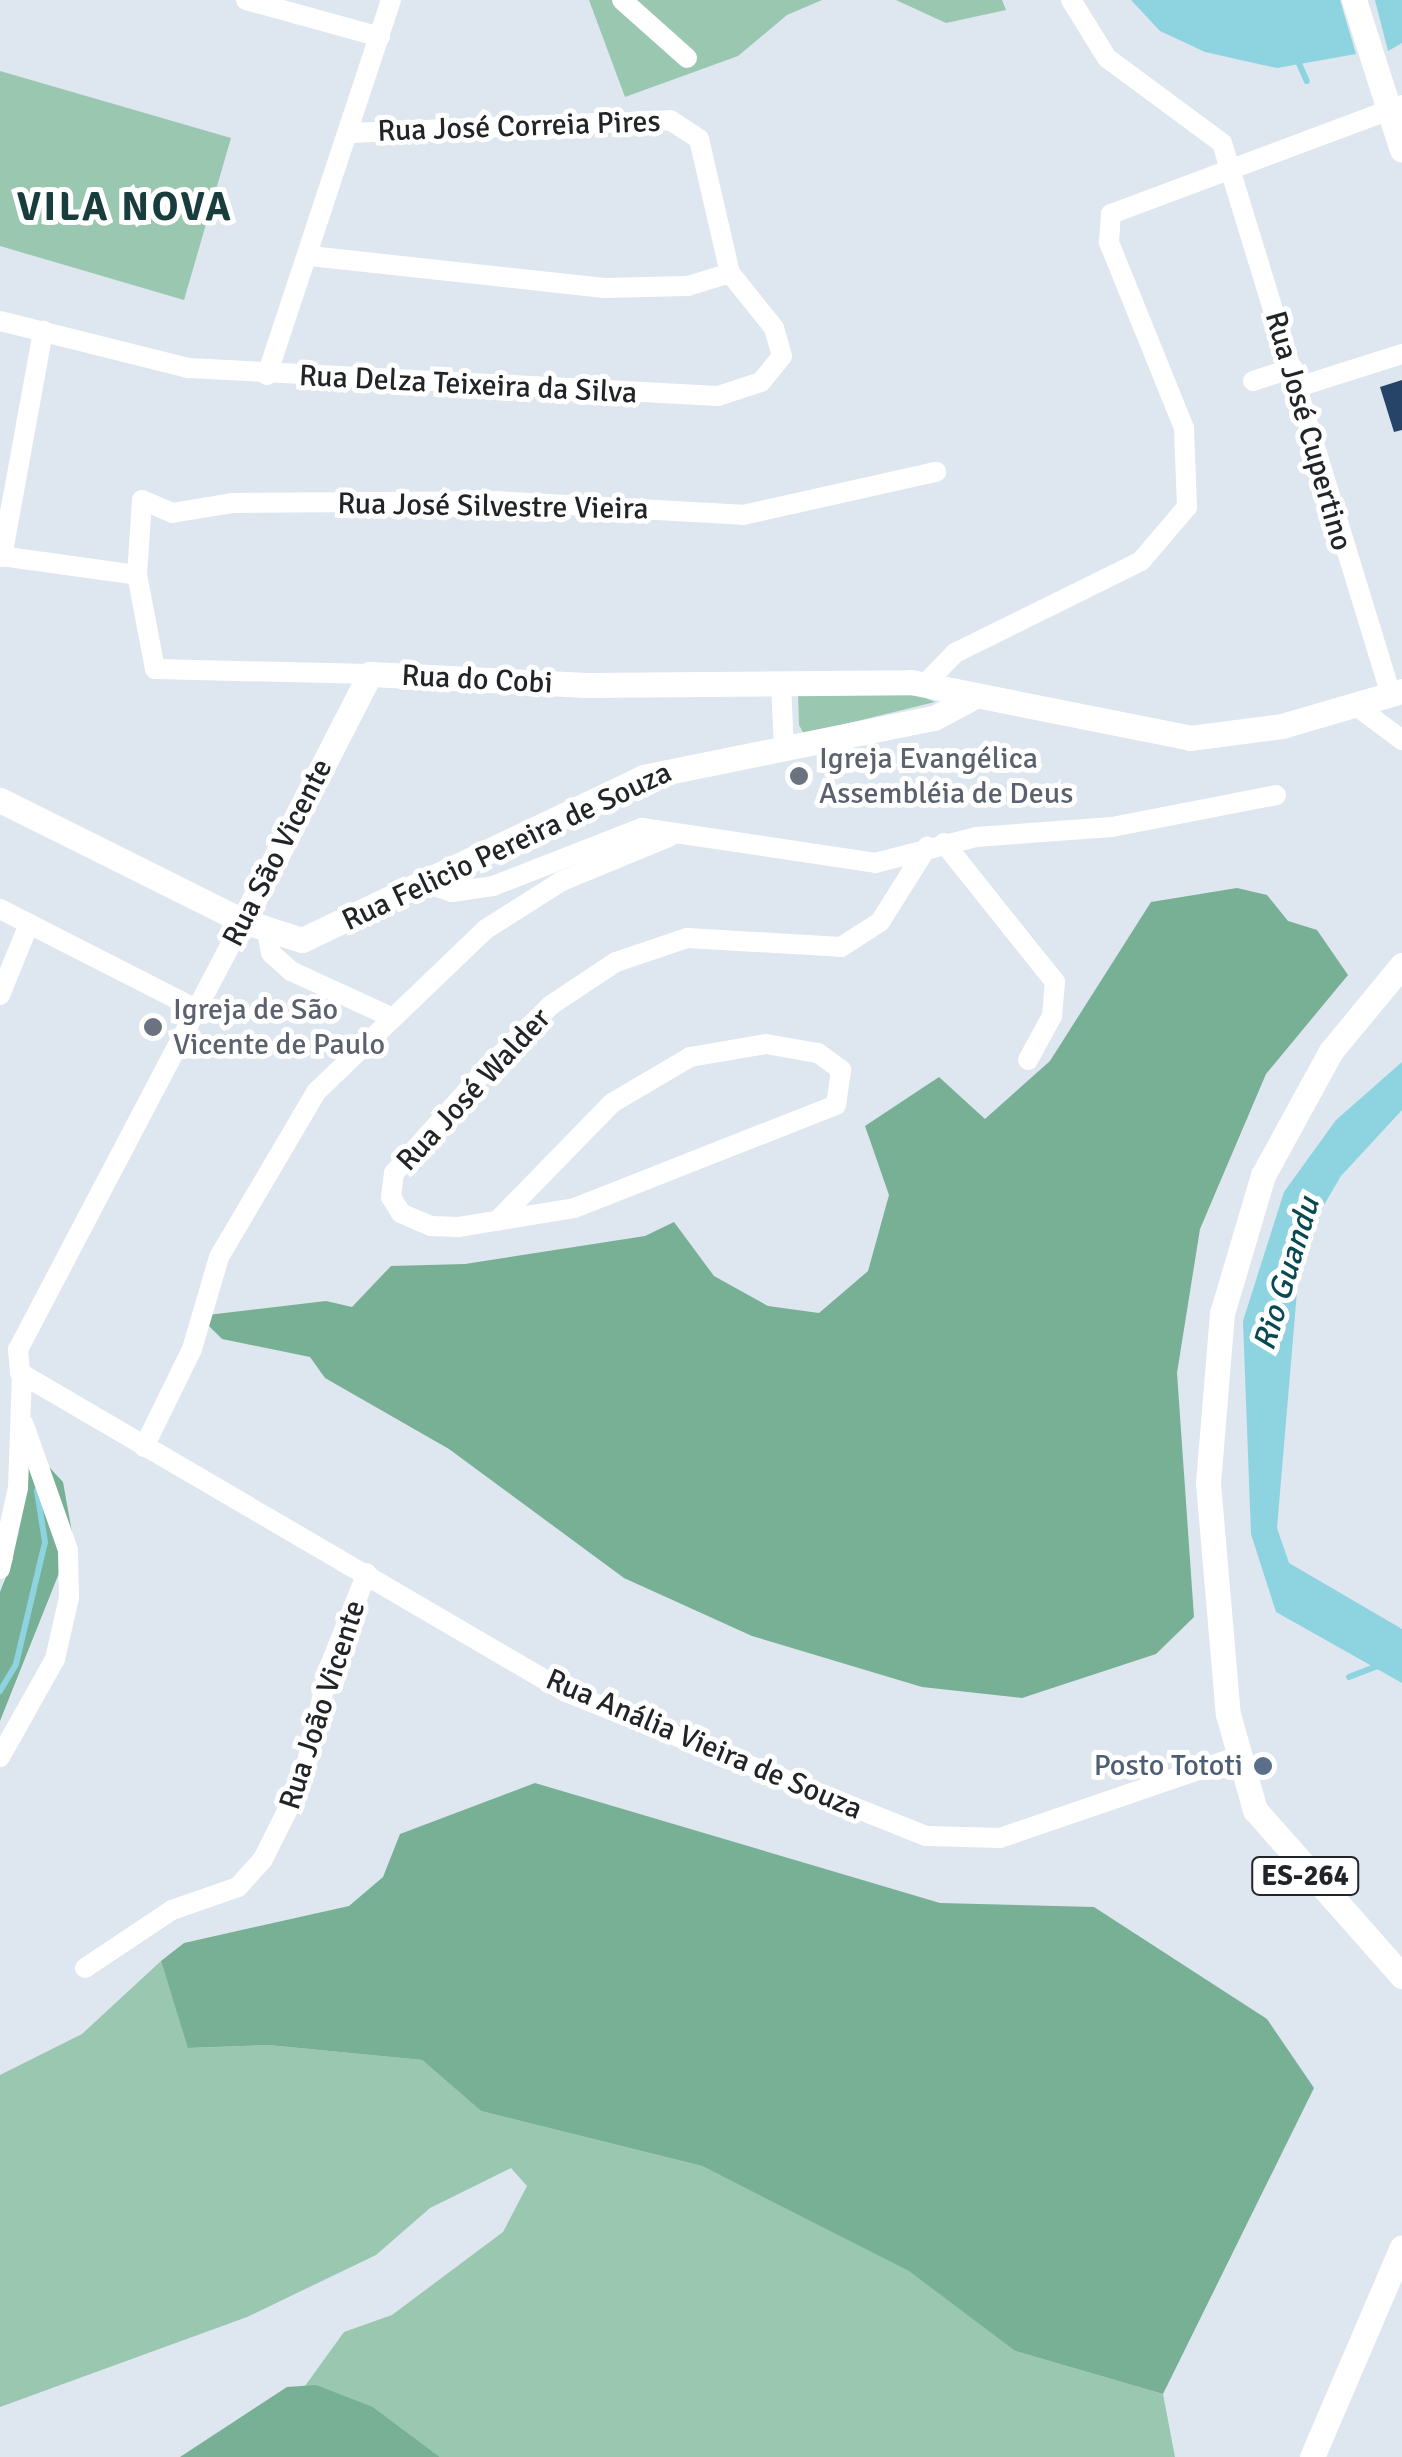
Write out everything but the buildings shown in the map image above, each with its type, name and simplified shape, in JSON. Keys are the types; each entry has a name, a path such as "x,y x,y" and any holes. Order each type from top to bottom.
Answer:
{"main road":[{"path":"1354,0 1379,78 1396,107 1402,150"},
{"name":"Rua do Cobi","path":"370,674 924,685 970,699"},
{"name":"Rua São Vicente","path":"242,921 370,674"},
{"path":"970,699 1190,738 1397,693"},
{"name":"Rua Felicio Pereira de Souza","path":"0,800 242,921 267,932 311,939 643,776 934,718 970,699"},
{"name":"ES-264","path":"1402,966 1293,1111 1222,1313 1208,1482 1236,1757 1274,1841 1402,1976"},
{"path":"1312,2457 1402,2247"}],"street":[{"path":"246,0 380,37"},
{"name":"Rua José Correia Pires","path":"392,0 352,132 659,118 699,140 730,273"},
{"path":"622,0 687,58"},
{"name":"Rua José Cupertino","path":"1071,0 1107,58 1207,125 1231,165 1397,693"},
{"path":"924,685 955,653 1141,561 1186,507 1184,428 1109,242 1113,212 1231,165 1396,107"},
{"path":"267,376 352,132"},
{"path":"310,256 604,288 688,286 730,273"},
{"name":"Rua Delza Teixeira da Silva","path":"0,321 148,360 267,376 718,396 761,382 782,356 774,328 730,273"},
{"path":"43,331 1,557 137,575"},
{"path":"1254,380 1295,378 1402,354"},
{"name":"Rua José Silvestre Vieira","path":"142,500 172,513 233,503 496,501 743,515 936,472"},
{"name":"Rua do Cobi","path":"142,500 137,575 147,658 164,674 370,674"},
{"path":"781,684 784,747"},
{"path":"1355,705 1402,740"},
{"path":"429,884 472,891 630,830 840,864 936,845 1112,828 1276,795"},
{"path":"144,1447 245,1208 316,1092 391,1017 514,910 598,863 676,836"},
{"path":"936,845 1055,982 1052,1016 1028,1060"},
{"name":"Rua José Walder","path":"498,1220 612,1103 690,1057 766,1044 818,1053 845,1082 829,1112 629,1191 498,1220 413,1222 394,1205 391,1182 427,1131 551,1005 616,962 687,938 841,947 880,922 936,845"},
{"path":"0,909 198,1010"},
{"name":"Rua São Vicente","path":"9,1350 198,1010 242,921"},
{"path":"0,995 29,924"},
{"path":"267,932 271,953 291,971 391,1017"},
{"path":"0,1569 24,1425 22,1374 9,1350"},
{"name":"Rua Anália Vieira de Souza","path":"22,1374 566,1692 926,1836 1000,1838 1236,1757"},
{"path":"0,1756 55,1658 69,1598 68,1550 24,1425"},
{"name":"Rua João Vicente","path":"85,1968 172,1910 238,1887 264,1860 304,1779 329,1668 367,1573"}],"green space":[{"path":"589,0 822,0 787,15 738,56 625,97"},
{"path":"896,0 1002,0 1006,10 946,23"},
{"path":"0,71 231,138 184,300 0,246"},
{"path":"907,690 935,702 804,734 799,725 798,693"},
{"path":"1237,888 1267,895 1288,921 1317,930 1348,975 1266,1074 1200,1229 1177,1373 1194,1617 1156,1654 1022,1698 922,1687 752,1636 624,1578 449,1449 325,1378 310,1357 222,1339 199,1316 326,1301 352,1307 391,1266 465,1264 645,1236 674,1222 714,1276 768,1306 819,1313 868,1271 889,1195 865,1126 939,1077 985,1119 1050,1061 1151,902"},
{"path":"37,1454 63,1482 73,1538 0,1721 0,1592 13,1559 16,1459"},
{"path":"535,1783 940,1903 1094,1907 1267,2019 1314,2088 1163,2394 1015,2351 909,2271 702,2166 481,2111 422,2060 268,2045 188,2048 161,1961 184,1943 349,1906 383,1877 400,1834"},
{"path":"161,1961 189,2048 268,2045 422,2060 481,2111 702,2166 910,2271 1015,2351 1163,2394 1175,2457 440,2457 373,2407 305,2386 344,2332 392,2315 503,2232 527,2186 511,2168 430,2208 376,2255 247,2317 0,2407 0,2075 82,2034"},
{"path":"316,2385 373,2407 440,2457 180,2457 287,2387"}],"water":[{"path":"1131,0 1340,0 1356,54 1277,68 1205,52 1160,31"},
{"path":"1375,0 1402,0 1402,43 1388,51"},
{"name":"Rio Guandu","path":"1402,1062 1402,1110 1341,1176 1301,1244 1277,1528 1289,1563 1402,1629 1402,1683 1276,1612 1251,1534 1243,1321 1284,1192 1336,1120"}],"waterway":[{"path":"1297,59 1307,81"},
{"path":"0,1691 16,1664 45,1542 37,1491"},
{"path":"1349,1677 1380,1665"}],"place":[{"name":"Igreja Evangélica Assembléia de Deus","path":"799,776"},
{"name":"Igreja de São Vicente de Paulo","path":"153,1027"},
{"name":"Posto Tototi","path":"1263,1766"}],"district":[{"name":"VILA NOVA","path":"125,207"}]}
